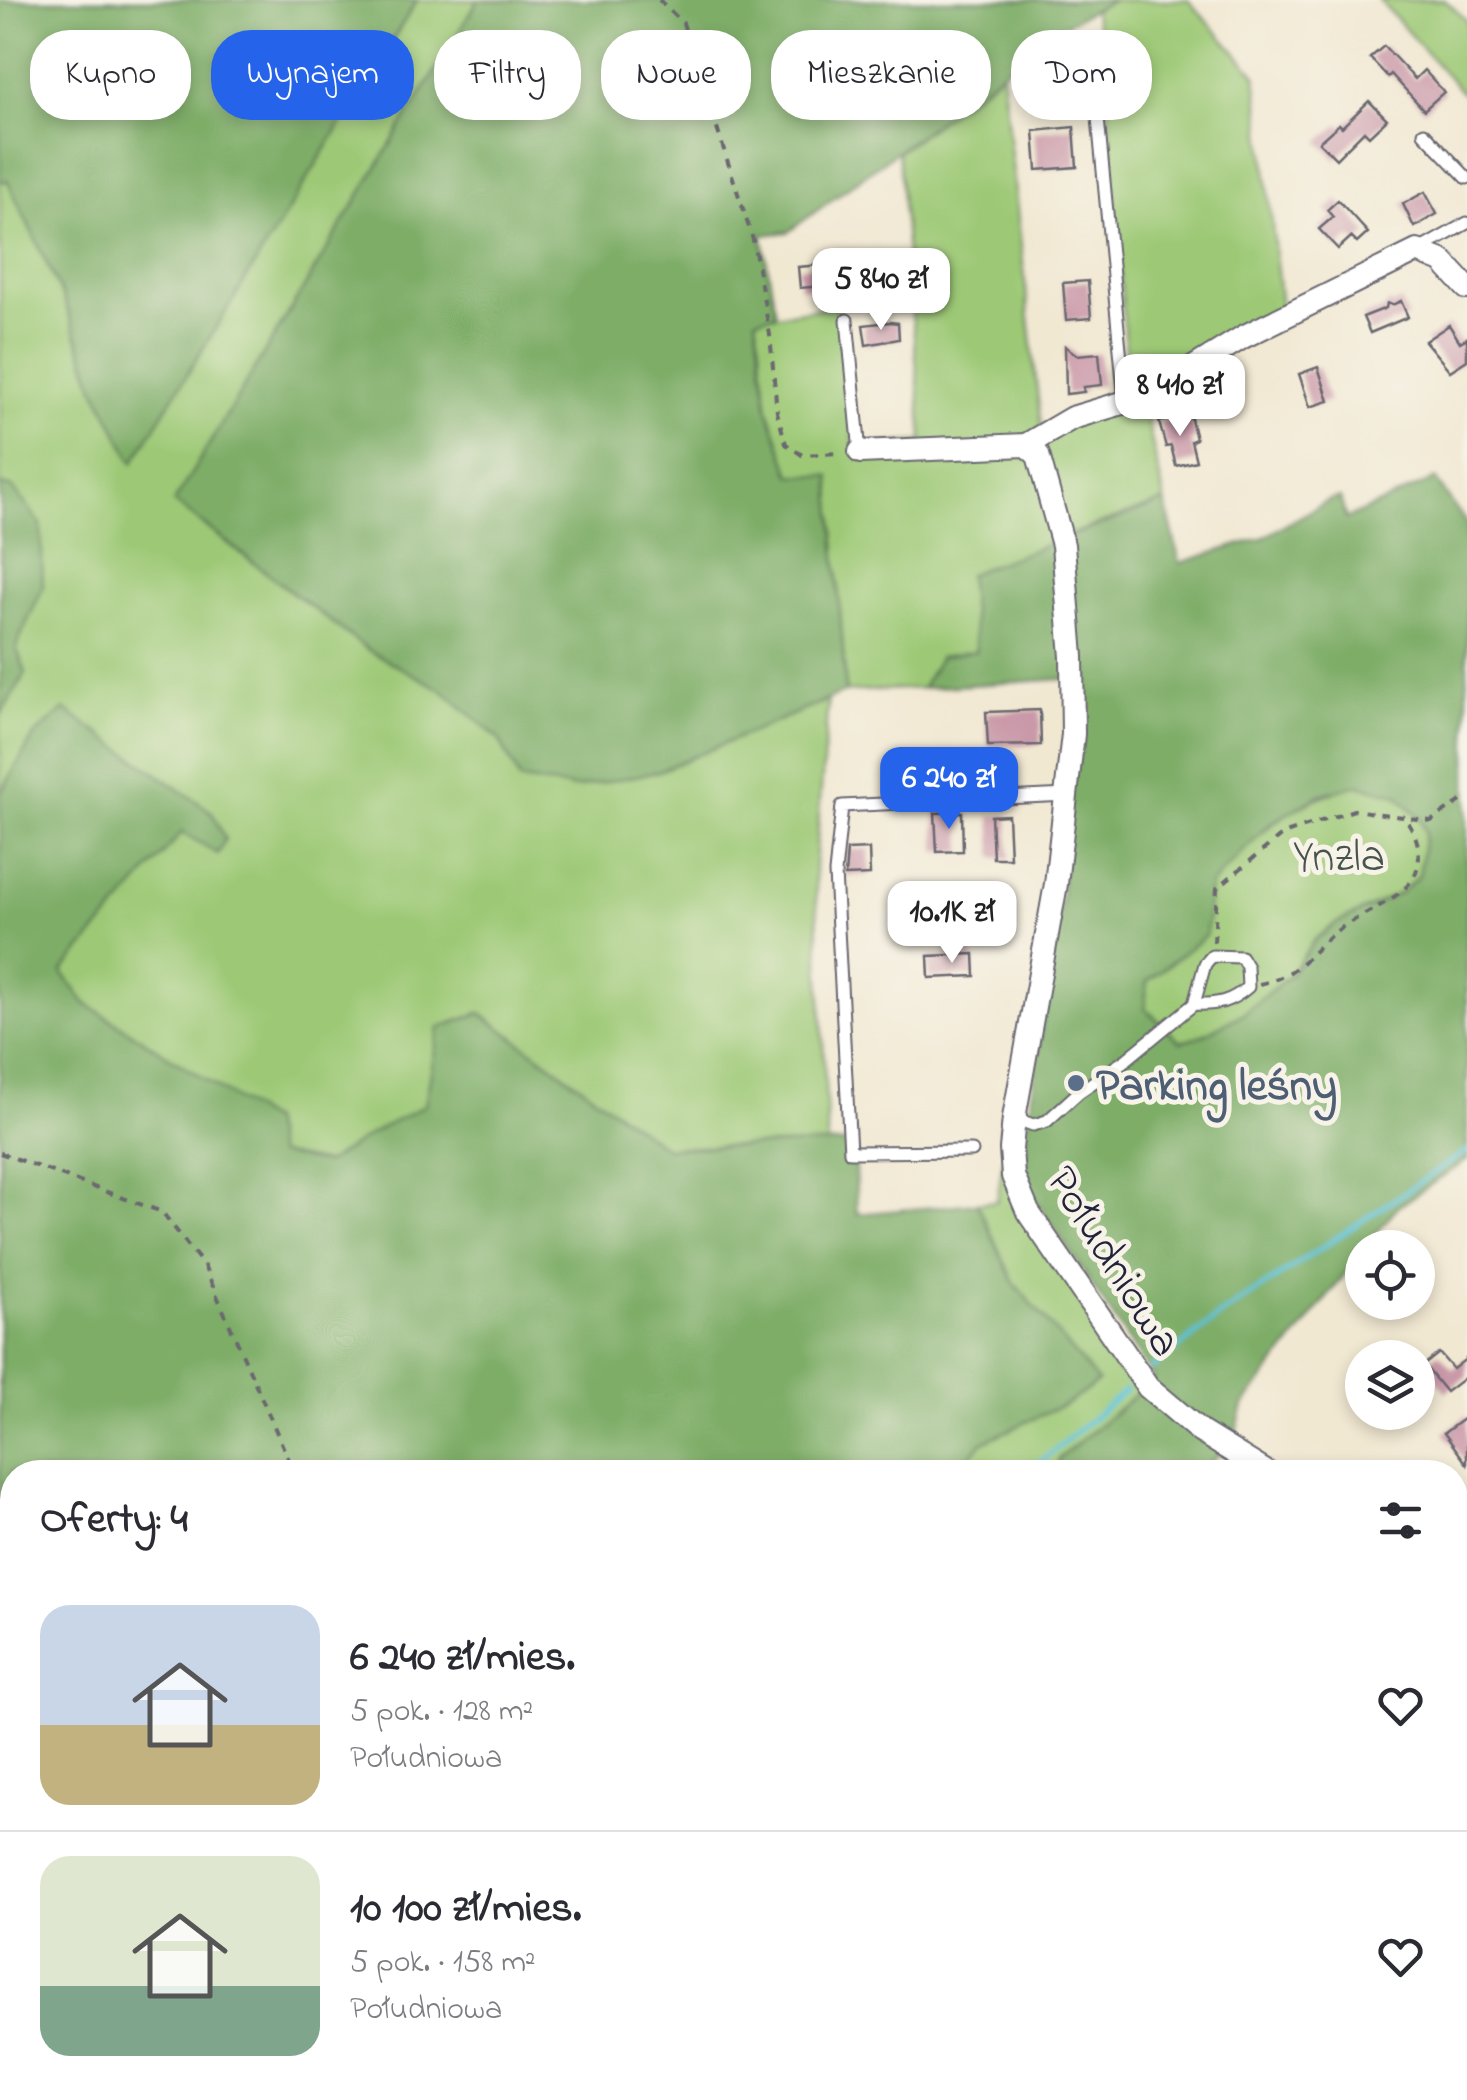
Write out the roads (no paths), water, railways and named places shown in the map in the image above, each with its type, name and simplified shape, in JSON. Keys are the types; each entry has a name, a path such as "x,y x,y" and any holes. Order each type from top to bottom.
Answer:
{"street":[{"path":"860,452 1026,445 1072,418 1149,396 1243,337 1417,251 1442,261 1467,288"},
{"name":"Południowa","path":"1026,445 1038,454 1063,545 1072,657 1072,734 1056,884 1014,1118 1013,1176 1028,1212 1148,1387 1201,1432 1246,1460"}],"lane":[{"path":"1098,120 1126,402"},
{"path":"1424,133 1467,178"},
{"path":"1417,251 1467,223"},
{"path":"847,320 860,452"},
{"path":"972,1151 850,1152 835,873 842,806 1068,795"},
{"path":"1014,1118 1032,1124 1047,1121 1194,1004 1205,964 1212,956 1240,957 1248,968 1248,987 1234,1000 1194,1004"}],"waterway":[{"path":"1151,1369 1222,1314 1467,1151"},
{"path":"1043,1460 1126,1390"}],"place":[{"name":"Parking leśny","path":"1076,1083"}],"park label":[{"name":"Ynzla","path":"1339,854"}]}
